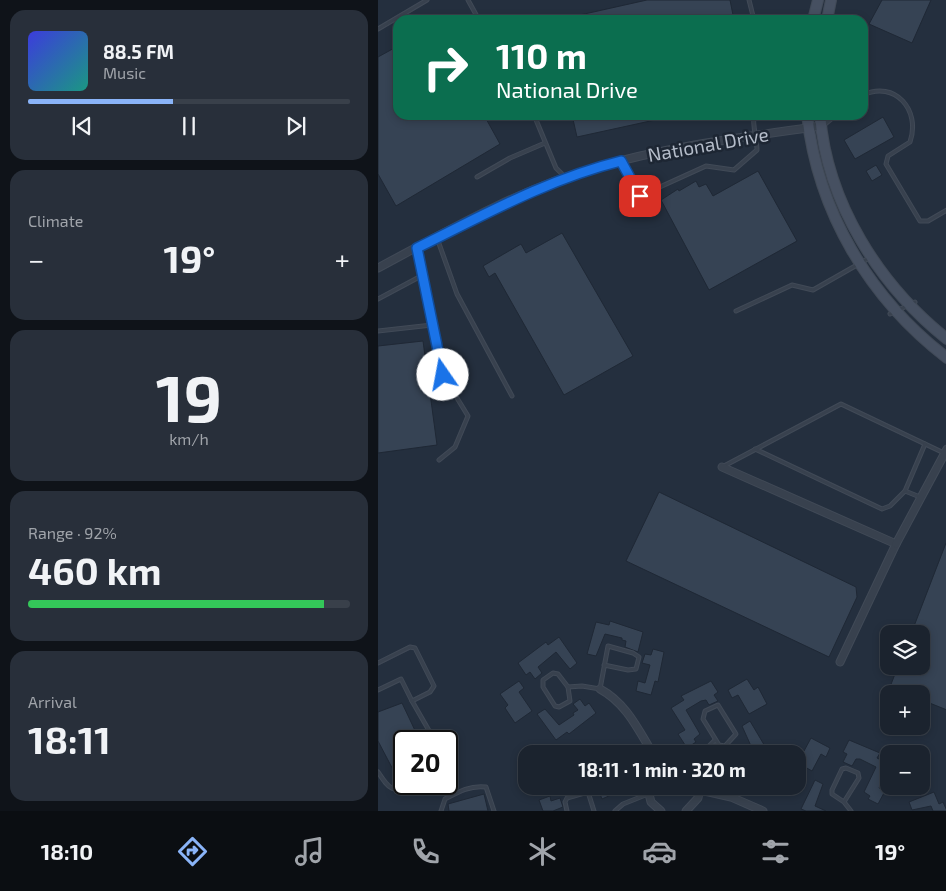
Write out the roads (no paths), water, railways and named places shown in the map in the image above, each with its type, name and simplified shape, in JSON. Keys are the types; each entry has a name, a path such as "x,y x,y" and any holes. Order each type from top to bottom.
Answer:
{"street":[{"path":"814,15 818,0"},
{"path":"828,15 832,0"},
{"path":"807,120 824,196 837,225 860,264 893,312 946,358"},
{"path":"820,120 834,182 844,209 871,257 946,339"},
{"name":"National Drive","path":"378,268 511,200 565,178 621,161 695,143 821,126"},
{"path":"840,662 896,544 945,451"},
{"path":"722,467 896,544"},
{"path":"600,689 610,694 622,706 647,745"},
{"path":"649,795 651,802 661,811"},
{"path":"686,811 693,805 697,795"},
{"path":"724,795 763,811"}],"lane":[{"path":"402,15 427,0"},
{"path":"468,0 476,15"},
{"path":"749,0 753,15"},
{"path":"378,29 393,20"},
{"path":"868,93 891,94 898,97 909,108 914,123 910,142 888,156 886,164 920,221 928,221 946,210"},
{"path":"536,120 556,168 565,178"},
{"path":"621,161 640,196 706,166 734,170 757,150 757,134 753,120"},
{"path":"821,126 829,120"},
{"path":"477,177 510,158 545,143"},
{"path":"437,238 457,294 512,396"},
{"path":"417,248 443,375 468,416 455,448 438,460"},
{"path":"736,311 792,285 813,290 871,257"},
{"path":"378,299 423,275"},
{"path":"893,312 912,303"},
{"path":"378,331 432,325"},
{"path":"722,467 841,404 925,444 945,451"},
{"path":"755,449 882,509 890,506 905,492 925,444"},
{"path":"905,492 921,498"},
{"path":"568,687 582,686 600,689 604,665 608,646 634,653 639,657 636,669 632,671 604,665"},
{"path":"378,663 410,647 415,648 434,685 430,692 412,702"},
{"path":"553,673 558,674 568,687 570,701 559,707 555,706 543,687 543,680 553,673"},
{"path":"378,690 401,679 429,730"},
{"path":"718,705 736,734 725,746 719,745 715,740 703,719 705,711 718,705"},
{"path":"710,745 715,740"},
{"path":"844,802 858,778 858,774 846,768 842,769 832,794 844,802 851,811"},
{"path":"378,772 388,786 393,789"},
{"path":"440,811 445,799 461,790 478,786 486,787 494,811"},
{"path":"567,811 565,802 567,798 584,792 588,792 594,810 589,811"},
{"path":"615,811 638,795"}]}
